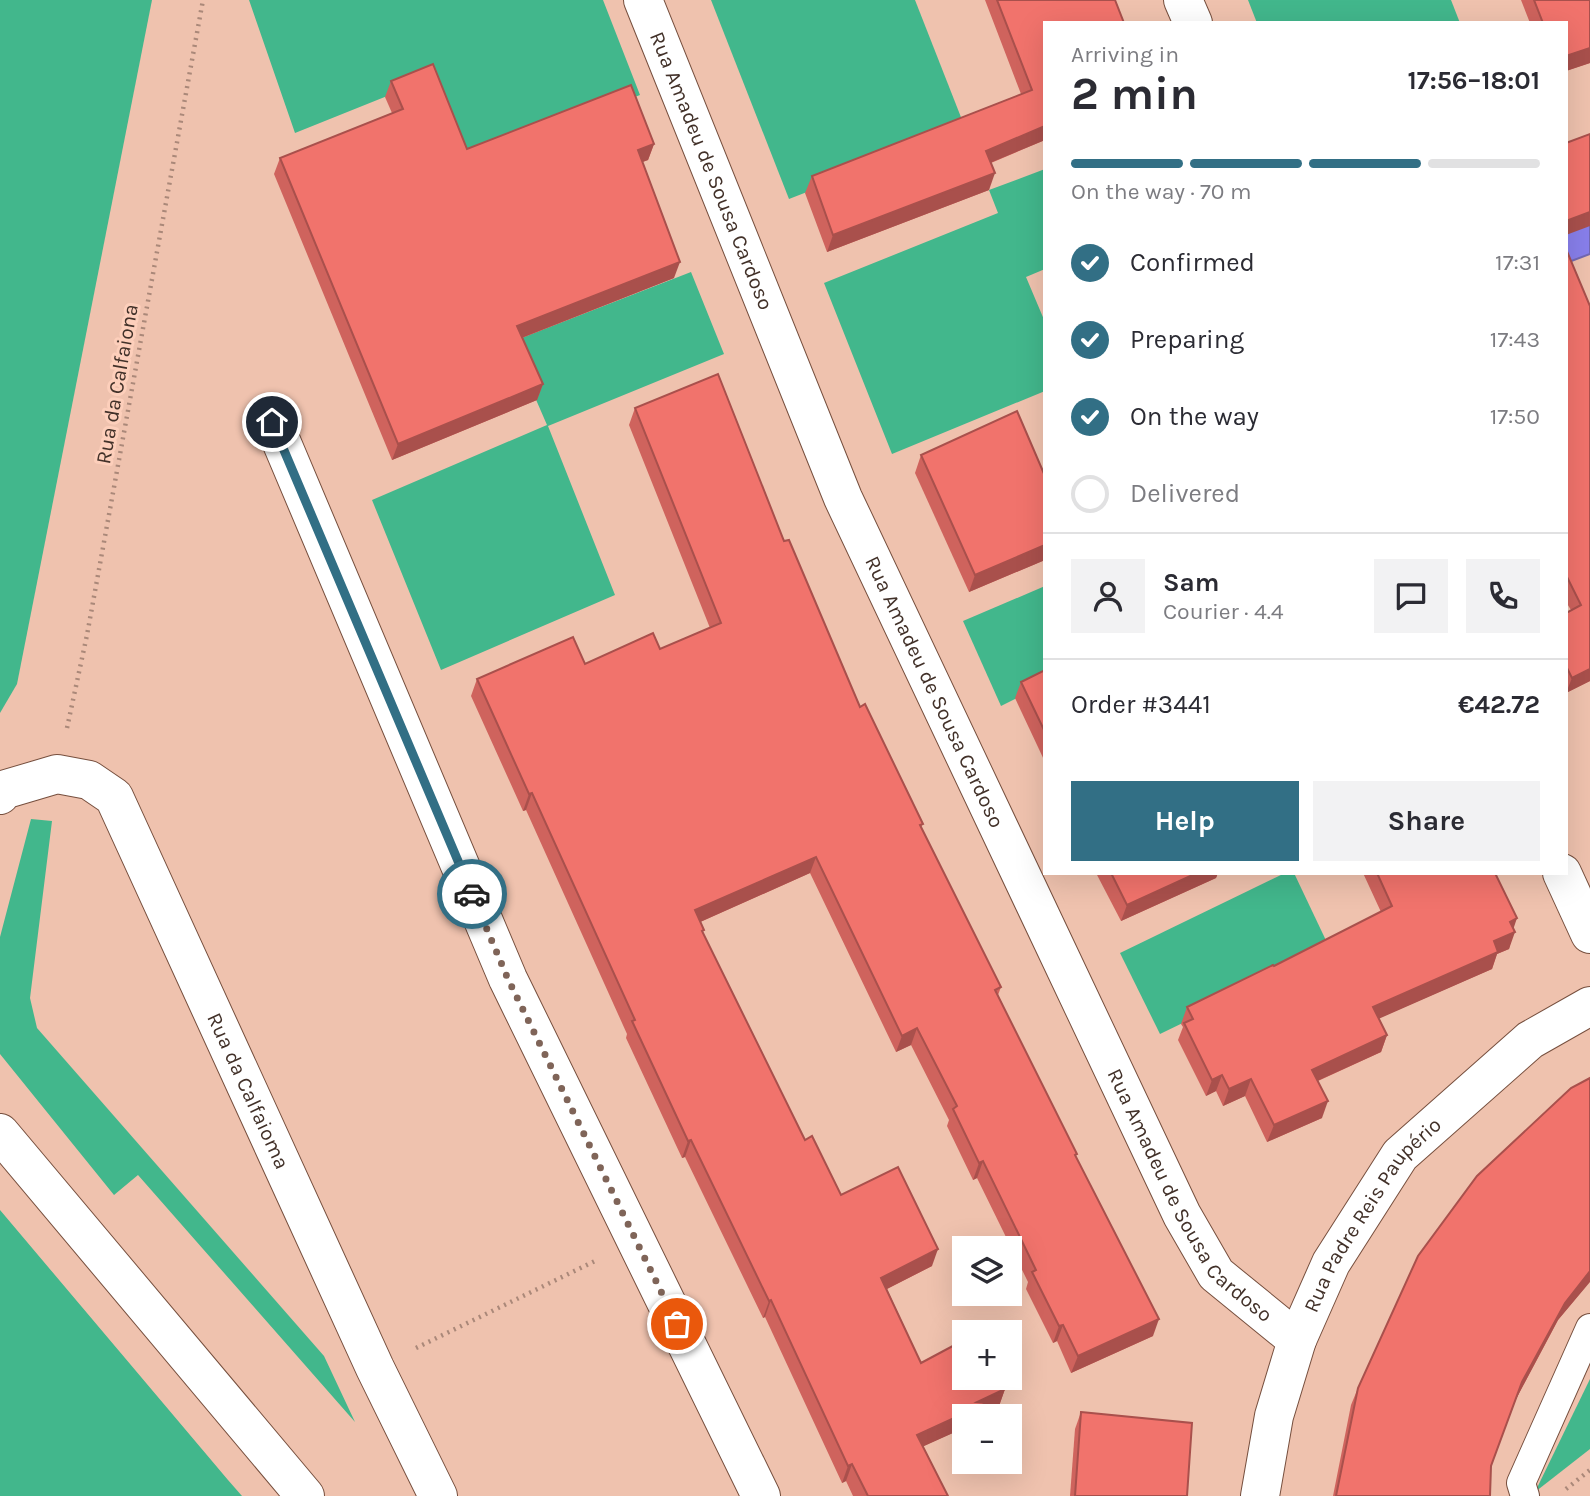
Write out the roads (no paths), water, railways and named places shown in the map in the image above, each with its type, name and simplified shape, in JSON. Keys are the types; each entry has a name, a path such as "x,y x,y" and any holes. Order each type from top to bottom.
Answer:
{"street":[{"name":"Rua Amadeu de Sousa Cardoso","path":"643,0 843,498 1182,1215 1216,1274 1297,1340"},
{"path":"1183,0 1192,21"},
{"path":"272,422 508,979 761,1496"},
{"name":"Rua da Calfaioma","path":"0,795 3,790 57,774 89,780 114,797 369,1355 438,1496"},
{"path":"1563,875 1590,934"},
{"name":"Rua Padre Reis Paupério","path":"1260,1496 1274,1416 1297,1340 1331,1263 1399,1155 1530,1040 1590,1006"},
{"path":"0,1133 306,1496"}],"lane":[{"path":"1525,1496 1521,1483 1590,1328"}]}
